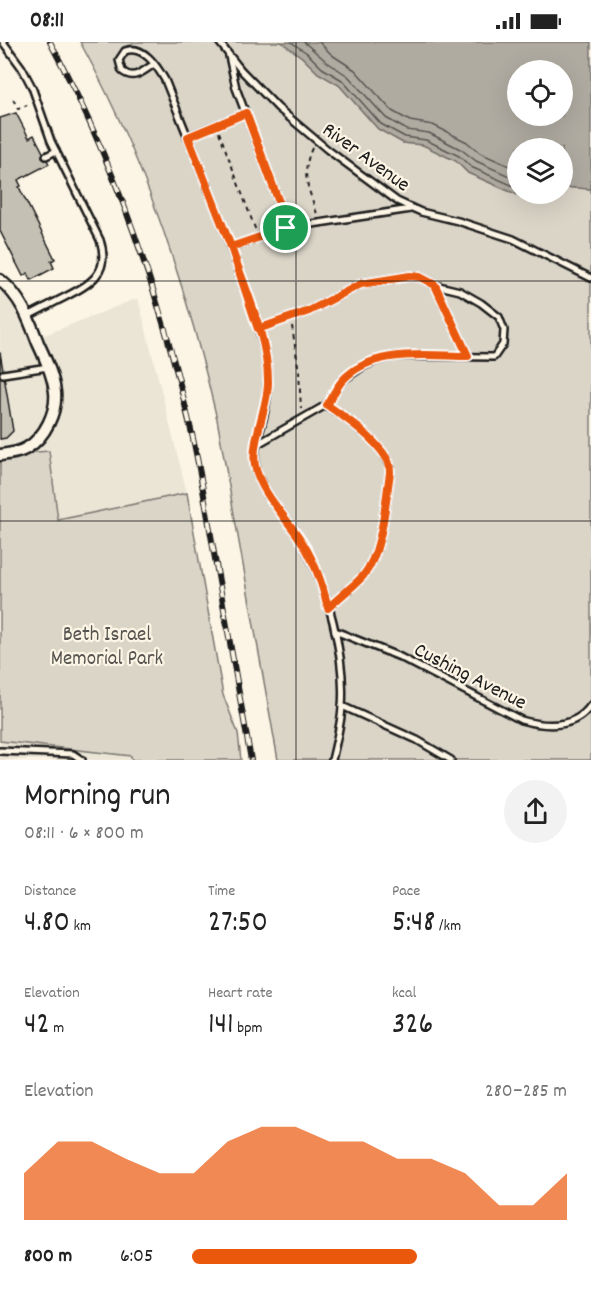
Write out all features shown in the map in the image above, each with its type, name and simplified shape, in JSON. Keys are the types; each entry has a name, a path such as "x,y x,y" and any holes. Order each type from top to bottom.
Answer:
{"street":[{"path":"0,280 19,300 28,316 48,367 55,397 49,422 43,433 31,445 16,453 0,455"}],"lane":[{"path":"3,42 22,68 32,87 56,151 100,240 103,259 99,273 90,283 28,316"},
{"name":"River Avenue","path":"219,42 270,100 317,141 390,197 412,209 513,239 591,278"},
{"path":"154,64 137,75 131,76 122,71 119,60 125,51 133,49 141,52 154,64 165,80 231,247 266,357 268,384 265,410 256,445 255,463 258,475 309,554 335,630 342,706 332,760"},
{"path":"229,56 233,80 280,205 286,228"},
{"path":"188,137 246,113"},
{"path":"45,156 56,151"},
{"path":"231,247 286,228 412,209"},
{"path":"256,445 327,405 343,380 362,367 396,356 494,357 503,345 504,330 499,317 481,303 460,291 435,285 415,276 361,284 309,311 258,329"},
{"path":"435,285 468,356"},
{"path":"3,374 48,367"},
{"path":"327,405 350,421 378,447 389,461 390,473 377,548 370,564 363,575 328,608"},
{"name":"Cushing Avenue","path":"335,630 400,657 521,720 539,725 560,725 574,721 586,713 591,705"},
{"path":"342,706 417,740 451,760"},
{"path":"0,751 73,754 82,760"}],"path":[{"path":"13,99 18,109 27,105"},
{"path":"217,125 258,236"},
{"path":"317,141 308,160 305,178 319,223"},
{"path":"290,319 299,372 302,418"}],"shaded area":[{"path":"0,280 37,338 138,298 187,493 57,520 0,455"},
{"path":"0,741 164,760 0,760"}],"green space":[{"path":"80,42 281,42 302,57 318,73 339,85 378,129 403,143 423,145 456,161 468,173 507,190 507,204 573,204 573,188 591,189 591,760 278,760 217,419 205,370 162,225 125,132"},
{"name":"Beth Israel Memorial Park","path":"49,451 58,520 187,493 223,695 238,733 241,760 132,760 131,756 0,741 0,455"}],"water":[{"path":"281,42 591,42 591,189 573,188 573,138 507,138 507,190 468,173 456,161 423,145 403,143 378,129 339,85 318,73 302,57"}],"building":[{"path":"16,113 29,138 34,135 49,164 18,180 21,186 19,187 55,259 51,261 54,268 31,280 28,273 23,276 0,231 0,118"},
{"path":"0,352 13,431 6,438 0,439"}],"railway":[{"path":"50,42 96,136 116,184 151,283 180,383 198,465 251,760"}],"route":[{"path":"286,228 231,247 266,357 268,384 265,410 256,445 255,463 258,475 267,493 309,554 328,608 363,575 370,564 377,548 390,473 389,461 378,447 350,421 327,405 343,380 376,361 396,356 468,356 435,285 420,277 410,276 361,284 309,311 258,329 231,247 188,137 246,113 284,216 286,228"}]}
